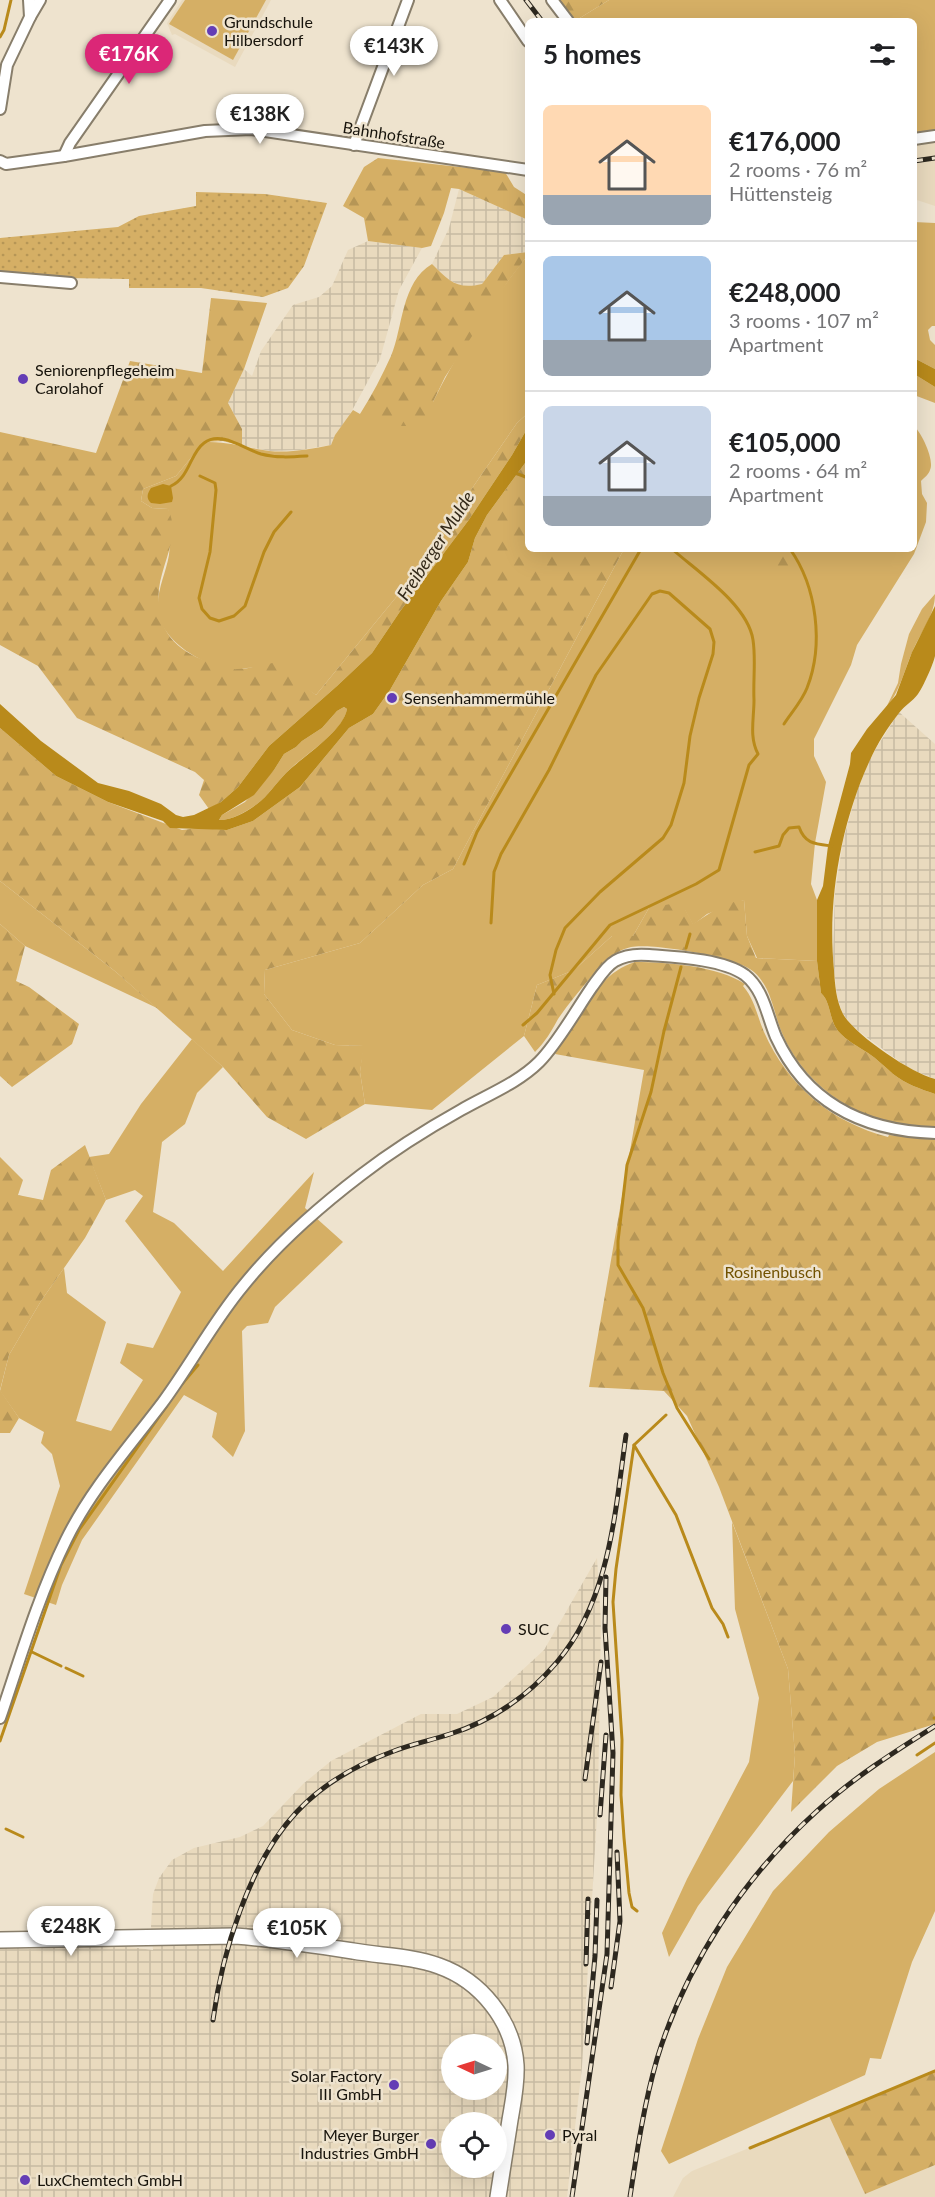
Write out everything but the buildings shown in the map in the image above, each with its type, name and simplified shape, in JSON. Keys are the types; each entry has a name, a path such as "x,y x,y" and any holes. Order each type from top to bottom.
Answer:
{"main road":[{"path":"0,1940 244,1936 439,1965 473,1985 492,2004 499,2013 513,2045 516,2083 498,2197"}],"street":[{"path":"29,0 30,18"},
{"path":"0,109 7,65 40,0"},
{"path":"63,156 170,0"},
{"path":"354,144 408,0"},
{"path":"500,0 525,37"},
{"path":"552,0 566,18"},
{"name":"Bahnhofstraße","path":"2,164 63,156 205,131 251,129 525,170"},
{"path":"917,139 935,136"},
{"path":"0,277 71,283"},
{"path":"0,1719 52,1571 83,1508 103,1478 164,1401 241,1287 264,1262 328,1202 363,1174 421,1133 525,1074 540,1061 598,979 614,961 631,955 645,954 725,965 741,972 753,982 758,990 777,1038 794,1069 816,1092 846,1113 871,1124 903,1131 935,1133"}],"shaded area":[{"name":"Grundschule Hilbersdorf","path":"182,0 271,0 235,67 175,34 172,35 167,23"},
{"path":"935,140 935,206 917,200 917,143"},
{"path":"459,189 525,219 525,252 504,255 482,284 466,288 447,279 432,264 449,228"},
{"path":"368,241 422,248 399,290 380,359 348,418 335,435 331,445 300,450 271,451 242,446 242,429 228,403 244,369 252,376 261,351 293,305 319,297 332,286 348,250"},
{"path":"917,360 935,369 935,387 917,376"},
{"path":"525,432 525,463 487,515 475,538 468,562 441,601 390,690 373,714 349,728 300,787 253,821 227,830 170,828 163,821 108,802 56,776 0,728 0,704 41,741 98,783 129,791 161,804 176,815 183,817 194,815 221,802 238,787 269,746 372,653 401,610 468,521","holes":["344,707 347,709 344,718 330,735 286,773 261,801 239,815 219,820 222,815 254,795 284,754 322,728 337,711"]},
{"path":"163,484 171,486 172,502 151,503 148,496 151,488"},
{"path":"935,606 935,656 930,670 918,694 901,710 879,742 851,810 838,862 832,943 836,992 843,1014 849,1023 884,1052 912,1069 935,1079 935,1094 898,1078 871,1055 845,1038 835,1027 827,1001 821,993 817,961 817,900 823,886 828,846 851,753 867,729 896,695 912,652"},
{"path":"899,712 935,744 935,1079 908,1068 853,1027 843,1014 837,997 833,958 835,892 843,841 856,794 870,758"},
{"path":"597,1558 601,1622 598,1799 582,2067 567,2197 0,2197 0,1947 30,1949 115,1945 153,1950 151,1926 153,1894 159,1878 172,1860 194,1848 240,1837 263,1826 303,1784 331,1761 421,1714 457,1714 493,1697 544,1650"},
{"path":"829,2116 865,2194 935,2165 935,2197 673,2197 683,2178 692,2171"}],"green space":[{"name":"Grundschule Hilbersdorf","path":"185,0 266,0 233,60 169,24"},
{"path":"557,0 609,0 580,18 572,18"},
{"path":"609,0 935,0 935,140 917,143 917,18 580,18"},
{"path":"378,158 505,172 514,187 525,194 525,219 459,189 451,188 431,246 422,248 368,241 364,218 343,206 364,167"},
{"path":"196,192 265,194 327,203 304,266 288,288 263,297 201,288 129,288 129,279 64,278 0,272 0,238 118,227 139,216 196,206"},
{"path":"917,222 935,223 935,326 928,330 930,340 935,345 935,369 917,360"},
{"path":"525,252 525,259 445,377 433,402 432,426 402,426 360,414 391,356 404,306 414,282 422,272 432,264 454,283 473,286 482,284 504,255"},
{"path":"525,259 525,416 517,423 402,590 316,695 278,674 261,669 235,670 211,664 186,651 175,642 166,632 160,620 158,608 159,594 169,555 168,509 152,508 141,501 143,489 176,476 204,442 277,451 316,448 331,445 335,435 353,410 360,414 433,402 453,363 501,290"},
{"path":"211,298 267,303 244,369 228,403 242,429 242,446 223,441 204,442 176,476 143,489 141,501 152,508 168,509 171,519 172,539 159,589 159,604 165,629 180,647 190,654 227,668 259,666 292,658 299,682 316,695 402,590 517,423 525,416 525,432 512,455 468,521 401,610 372,653 269,746 238,787 209,809 199,795 204,780 195,772 77,718 38,666 0,645 0,432 96,453 130,361 202,373"},
{"path":"917,376 935,387 935,403 917,396"},
{"path":"917,429 931,460 929,471 921,481 922,494 927,503 926,522 917,546"},
{"path":"525,463 525,552 622,552 453,869 423,885 360,943 265,970 264,994 292,1030 335,1045 364,1046 360,1072 365,1104 306,1139 267,1117 223,1067 116,972 0,881 0,728 56,776 108,802 182,830 198,828 227,830 253,821 300,787 349,728 373,714 390,690 441,601 468,562 475,538 487,515"},
{"path":"622,552 915,552 857,645 851,665 814,739 814,756 826,782 815,843 811,884 817,900 817,961 757,958 747,936 744,900 707,914 693,925 685,910 649,908 633,936 612,936 574,970 537,985 524,1036 432,1110 365,1104 360,1072 363,1046 335,1045 292,1030 264,994 265,970 360,943 423,885 453,869"},
{"path":"758,552 786,552 795,565 789,573 774,566"},
{"path":"935,594 930,616 898,688 885,710 898,683 909,634 922,609"},
{"path":"344,707 347,709 338,727 293,766 261,801 239,815 219,820 222,815 245,802 274,770 284,754 322,728 337,711"},
{"path":"0,881 116,972 157,1008 25,946 0,924"},
{"path":"744,900 747,936 756,958 817,961 821,993 827,1001 838,1031 898,1078 935,1094 935,1127 901,1124 872,1117 840,1101 825,1090 800,1064 790,1049 765,985 760,978 745,966 714,956 657,947 642,946 624,949 601,965 566,1008 548,1037 535,1052 524,1036 537,985 574,970 612,936 633,936 649,908 676,903 685,909 693,924 724,904"},
{"path":"0,924 25,946 16,981 29,987 79,1024 72,1044 12,1087 0,1076"},
{"name":"Rosinenbusch","path":"635,962 677,964 707,969 745,984 743,986 753,1002 774,1051 785,1069 814,1099 848,1122 888,1137 889,1135 935,1139 935,1724 877,1742 837,1766 791,1812 795,1755 788,1669 719,1487 687,1416 664,1391 589,1387 644,1070 555,1054 588,1000 598,988 621,968"},
{"path":"192,1039 223,1067 197,1093 185,1124 162,1142 153,1212 174,1223 223,1271 314,1172 305,1208 343,1242 275,1307 268,1323 247,1326 242,1331 245,1431 233,1457 212,1437 217,1413 184,1395 82,1540 62,1585 56,1605 24,1594 60,1486 52,1454 41,1443 44,1432 19,1418 0,1391 9,1355 41,1301 64,1268 67,1293 106,1322 76,1421 111,1431 143,1380 120,1363 127,1343 153,1348 181,1292 125,1221 143,1196 135,1190 106,1200 89,1157 109,1154 141,1104"},
{"path":"85,1145 106,1200 85,1238 41,1301 9,1355 0,1390 0,1157 23,1180 18,1195 43,1200 51,1170"},
{"path":"0,1390 19,1418 10,1433 0,1433"},
{"path":"732,1522 788,1669 795,1755 793,1781 698,1906 669,1957 662,1933 687,1879 749,1762 759,1698 735,1609"},
{"path":"935,1752 935,1911 912,1962 881,2059 870,2058 865,2075 669,2164 661,2151 698,2039 727,1967 773,1891 829,1832 879,1789"},
{"path":"935,2071 935,2165 865,2194 829,2116"}],"waterway":[{"path":"0,37 4,30 11,0"},
{"path":"171,486 182,477 199,447 211,440 225,439 254,452 267,455 307,456"},
{"path":"513,472 525,477"},
{"path":"200,476 215,483 216,490 210,552 199,598 202,609 210,618 219,621 234,616 245,606 264,552 274,532 291,512"},
{"path":"464,864 477,832 639,552"},
{"path":"523,1025 537,1013 610,925 696,884 719,870 749,765 758,754 753,734 754,655 749,627 732,602 676,552"},
{"path":"784,724 807,688 812,671 816,635 812,598 792,552"},
{"path":"491,923 494,872 501,854 549,770 596,675 652,594 660,591 669,593 710,629 714,642 713,654 690,736 684,783 671,825 663,838 600,892 565,928 556,950 550,975 554,994"},
{"path":"755,852 779,846 783,835 789,828 799,827 808,840 816,844 832,846"},
{"path":"686,948 690,934"},
{"path":"681,967 651,1092 627,1165 618,1241 618,1265 643,1308 663,1373 677,1408 709,1459"},
{"path":"182,1384 198,1365"},
{"path":"0,1741 61,1565 79,1530 166,1407"},
{"path":"637,1911 632,1907 629,1893 624,1838 621,1795 622,1740 613,1602 634,1445 666,1415"},
{"path":"634,1445 676,1515 712,1608 723,1624 728,1637"},
{"path":"32,1652 61,1666"},
{"path":"66,1668 83,1676"},
{"path":"917,1755 935,1743"},
{"path":"6,1829 23,1837"},
{"path":"750,2148 935,2071"}],"railway":[{"path":"526,0 540,18"},
{"path":"917,161 935,158"},
{"path":"213,2020 224,1965 240,1911 265,1856 280,1832 297,1812 339,1777 365,1763 466,1729 509,1706 546,1674 575,1638 589,1611 607,1554 626,1435"},
{"path":"572,2197 607,1954 613,1753 605,1628 606,1577"},
{"path":"585,1779 601,1662"},
{"path":"630,2197 638,2145 657,2059 684,1989 720,1924 765,1864 817,1811 859,1776 935,1726"},
{"path":"600,1815 606,1735"},
{"path":"611,1987 620,1921 617,1852"},
{"path":"586,1964 588,1899"},
{"path":"587,2043 595,1956 597,1900"}],"place":[{"name":"Grundschule Hilbersdorf","path":"212,31"},
{"name":"Seniorenpflegeheim Carolahof","path":"23,379"},
{"name":"Sensenhammermühle","path":"392,698"},
{"name":"SUC","path":"506,1629"},
{"name":"Solar Factory III GmbH","path":"394,2085"},
{"name":"Pyral","path":"550,2135"},
{"name":"Meyer Burger Industries GmbH","path":"431,2144"},
{"name":"LuxChemtech GmbH","path":"25,2180"}],"water label":[{"name":"Freiberger Mulde","path":"436,546"}]}
